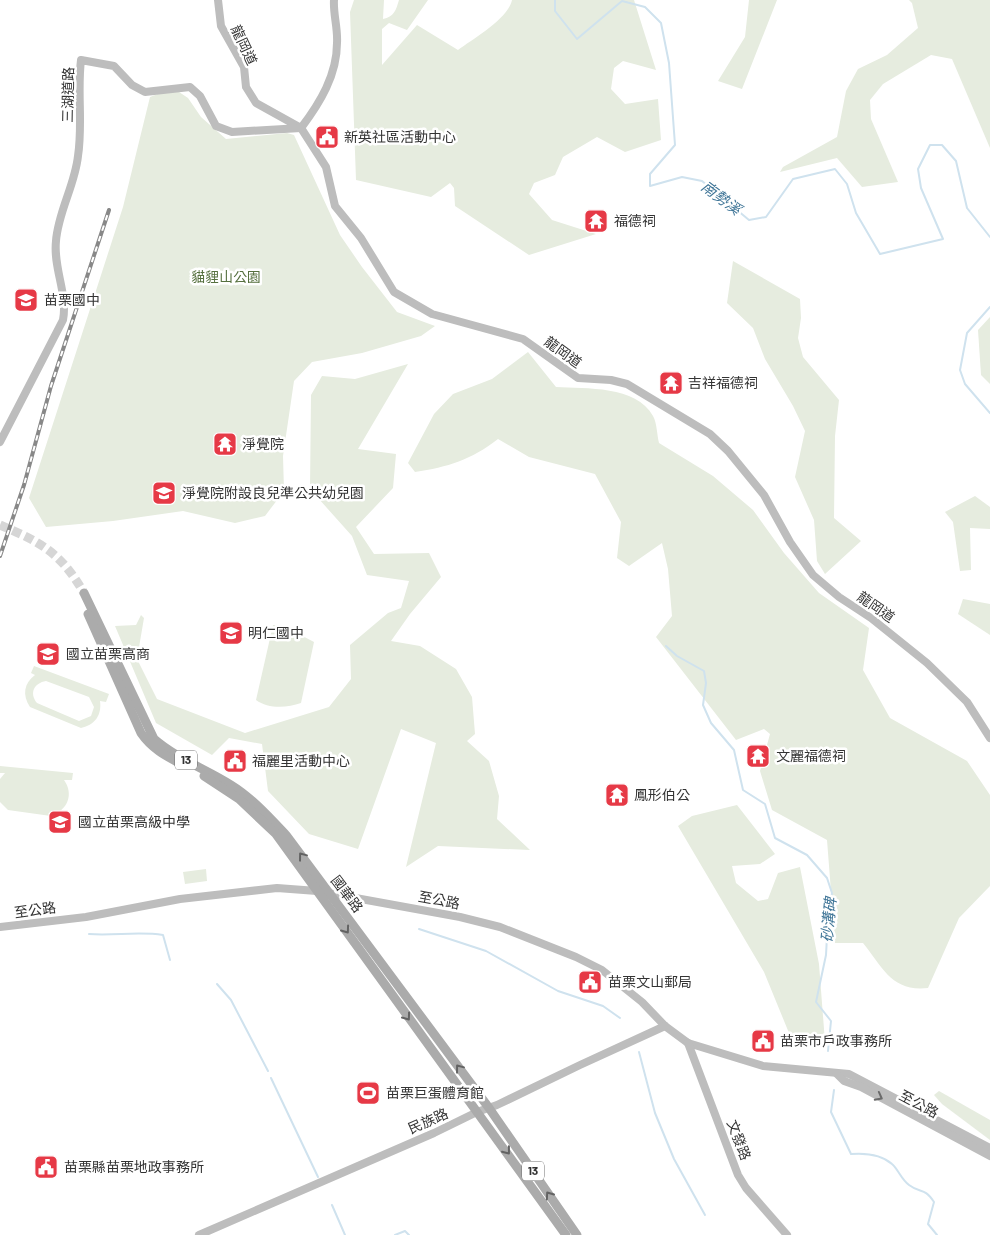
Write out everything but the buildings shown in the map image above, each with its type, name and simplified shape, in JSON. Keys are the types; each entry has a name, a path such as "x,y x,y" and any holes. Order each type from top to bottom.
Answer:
{"main road":[{"name":"國華路","path":"82,594 154,739 164,748 261,808 286,835 488,1108 577,1235"},
{"name":"國華路","path":"230,788 276,834 566,1235"}],"street":[{"name":"龍岡道","path":"218,0 221,26 244,67 246,87 256,103 301,128 326,167 335,206 361,238 394,292 432,314 524,339 578,378 612,380 627,384 710,434 728,451 764,495 790,542 813,575 839,597 871,618 927,663 967,702 990,738"},
{"path":"301,128 323,96 334,70 338,44 334,0"},
{"name":"三湖道路","path":"0,442 63,320 65,308 56,259 56,240 73,184 78,156 81,60 114,66 132,85 145,92 190,87 200,96 216,126 232,132 301,128"},
{"name":"至公路","path":"0,927 86,917 180,899 279,888 317,891 331,895 460,916 500,927 550,946 612,976 642,1002 665,1026 688,1042 763,1066 849,1074 868,1082 964,1138 990,1156"},
{"name":"民族路","path":"200,1235 434,1133 477,1112 498,1106 580,1064 665,1026"},
{"name":"文發路","path":"688,1042 738,1175 746,1188 787,1235"},
{"name":"至公路","path":"964,1138 990,1148"}],"green space":[{"path":"354,0 384,0 383,19 390,17 397,7 399,0 428,0 407,30 389,23 382,29 382,65 417,25 458,50 497,21 509,7 512,0 634,0 656,70 623,61 614,68 611,89 625,104 658,99 661,140 625,152 597,137 563,157 555,175 534,183 529,194 552,220 596,234 529,255 455,206 454,188 450,183 431,197 356,180 350,12"},
{"path":"749,0 777,0 742,89 718,81 745,37"},
{"path":"909,0 990,0 990,148 952,59 931,55 883,84 870,100 871,119 898,182 862,187 837,158 780,172 783,167 837,137 846,91 858,69 887,55 918,28 912,3"},
{"name":"貓貍山公園","path":"173,88 188,98 201,117 226,139 287,133 294,135 340,235 362,267 397,312 435,326 421,336 362,353 312,362 294,381 283,456 284,491 265,516 235,523 183,511 113,521 46,527 29,498 123,207 150,97"},
{"path":"733,261 800,299 801,318 798,338 803,357 839,400 835,436 834,518 861,541 825,574 817,561 814,520 795,477 805,431 793,406 765,359 753,328 727,303"},
{"path":"990,317 990,384 981,375 978,330"},
{"path":"528,352 556,387 609,391 635,399 645,406 653,416 659,443 713,476 753,510 784,553 819,593 869,628 863,670 890,718 967,761 990,795 990,886 959,918 928,988 905,986 897,982 889,976 863,943 835,943 827,840 772,810 760,771 770,734 764,729 736,740 656,637 672,616 668,569 662,543 629,566 617,558 621,522 595,474 529,457 498,439 459,462 438,468 415,472 408,463 434,414 453,394 492,379"},
{"path":"408,364 358,449 396,454 393,488 356,527 374,554 429,553 441,577 410,614 391,641 420,646 456,669 472,697 475,734 467,741 489,761 499,796 497,819 530,850 438,846 406,867 436,743 401,729 358,849 309,834 268,791 262,744 229,738 212,755 156,723 115,626 136,625 141,615 144,618 137,659 157,699 245,733 329,707 351,679 350,645 388,613 401,608 409,581 367,575 352,536 310,489 311,395 322,376 355,379"},
{"path":"975,496 990,507 990,529 970,528 971,570 960,571 953,522 945,512"},
{"path":"963,599 990,604 990,635 958,614"},
{"path":"273,625 277,625 277,635 293,631 314,642 301,703 278,707 266,705 256,700"},
{"path":"34,666 109,694 106,702 100,701 99,715 94,722 81,728 30,707 27,703 25,689 28,682 35,675 31,673","holes":["46,681 89,697 94,707 91,716 79,721 37,703 33,692 38,684"]},
{"path":"0,766 73,773 72,780 64,780 69,791 68,801 62,810 51,816 8,810 0,802 0,779 5,773 0,773"},
{"path":"737,805 775,854 760,864 732,866 736,883 758,901 768,899 778,873 800,867 819,964 825,1042 789,1033 764,972 678,826 692,816"},
{"path":"206,869 207,881 185,884 183,872"},
{"path":"939,1091 990,1120 990,1140 942,1104 934,1095"}],"waterway":[{"name":"南勢溪","path":"555,0 555,11 577,39 622,1 645,7 661,23 669,63 675,145 650,174 650,186 682,177 702,181 749,220 766,217 793,179 835,169 847,184 856,213 880,254 943,239 921,188 918,169 930,145 942,145 956,161 967,208 990,237"},
{"name":"南勢溪","path":"990,307 967,333 960,370 965,384 990,413"},
{"name":"砂溝碑","path":"666,646 677,656 704,671 706,683 703,705 711,723 734,750 743,790 765,804 775,838 807,855 827,878 832,893 828,918 826,955 816,1002 831,1021 828,1051"},
{"path":"419,929 486,951 558,991 603,1006 620,1018"},
{"path":"89,934 144,933 163,935 170,960"},
{"path":"217,984 231,1000 268,1071"},
{"path":"639,1052 655,1113 674,1159 705,1215"},
{"path":"271,1078 318,1177"},
{"name":"砂溝碑","path":"834,1090 831,1112 851,1154 867,1154 883,1158 894,1166 909,1185 928,1194 934,1202 928,1224 937,1235"},
{"path":"332,1205 345,1235"},
{"path":"395,1235 405,1231 409,1235"}],"tunnel":[{"path":"0,525 39,543 49,550 67,568 84,593"}],"railway":[{"path":"0,556 24,485 51,386 109,210"}],"place":[{"name":"新英社區活動中心","path":"327,137"},
{"name":"福德祠","path":"596,221"},
{"name":"苗栗國中","path":"26,300"},
{"name":"吉祥福德祠","path":"671,383"},
{"name":"淨覺院","path":"225,444"},
{"name":"淨覺院附設良兒準公共幼兒園","path":"164,493"},
{"name":"明仁國中","path":"231,633"},
{"name":"國立苗栗高商","path":"48,654"},
{"name":"文麗福德祠","path":"758,756"},
{"name":"福麗里活動中心","path":"235,761"},
{"name":"鳳形伯公","path":"617,795"},
{"name":"國立苗栗高級中學","path":"60,822"},
{"name":"苗栗文山郵局","path":"590,982"},
{"name":"苗栗市戶政事務所","path":"763,1041"},
{"name":"苗栗巨蛋體育館","path":"368,1093"},
{"name":"苗栗縣苗栗地政事務所","path":"46,1167"}]}
